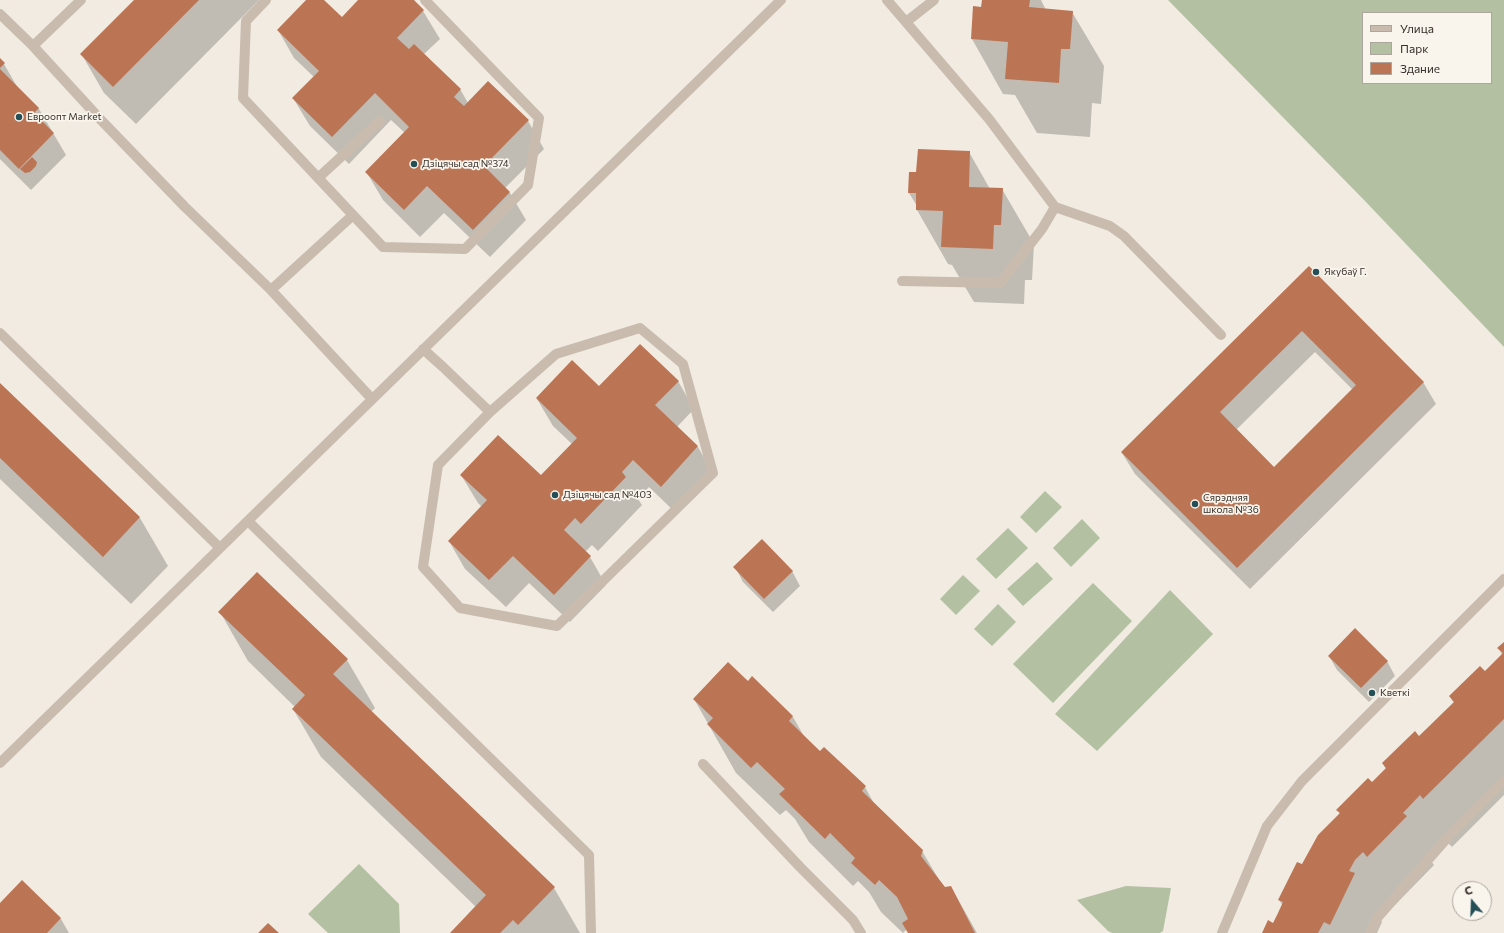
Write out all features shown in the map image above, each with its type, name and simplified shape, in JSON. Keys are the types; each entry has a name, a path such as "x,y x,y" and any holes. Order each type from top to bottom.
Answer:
{"lane":[{"path":"33,46 81,0"},
{"path":"266,0 246,21 243,98 383,247 465,249 528,185 539,118 425,0"},
{"path":"0,763 781,0"},
{"path":"887,0 989,119 1054,207 1110,226 1124,236 1222,335"},
{"path":"906,22 934,0"},
{"path":"0,14 33,46 100,119 180,202 271,290 372,399"},
{"path":"318,178 380,121"},
{"path":"902,281 1000,283 1042,229 1054,207"},
{"path":"271,290 353,215"},
{"path":"640,328 683,364 713,473 557,626 460,608 423,567 434,488 438,465 490,412 556,354 640,328"},
{"path":"0,333 220,548"},
{"path":"423,349 490,412"},
{"path":"248,521 590,855 591,933"},
{"path":"1222,933 1267,826 1302,781 1504,579"},
{"path":"702,764 800,867 853,920 861,933"},
{"path":"1370,933 1378,917 1448,836 1504,781"}],"green space":[{"path":"1168,0 1504,0 1504,347 1365,201"},
{"path":"1045,491 1062,507 1036,533 1020,517"},
{"path":"1082,519 1100,538 1071,567 1053,548"},
{"path":"1008,528 1028,548 996,579 976,559"},
{"path":"1037,562 1053,579 1023,606 1007,589"},
{"path":"963,575 980,591 956,615 940,599"},
{"path":"1093,583 1132,621 1053,703 1013,664"},
{"path":"1170,590 1213,634 1097,751 1055,714"},
{"path":"998,604 1016,622 992,646 974,629"},
{"path":"359,864 399,904 400,933 328,933 308,914"},
{"path":"1126,886 1171,888 1163,931 1160,933 1112,933 1108,931 1077,900"}],"building":[{"path":"134,0 199,0 113,87 80,54"},
{"path":"306,0 324,0 342,17 358,0 414,0 424,10 397,38 409,49 414,44 461,89 454,97 464,106 488,81 529,120 484,166 510,192 473,230 427,186 404,210 365,172 409,127 375,93 332,137 292,98 319,71 277,30"},
{"path":"982,0 1030,0 1029,7 1073,11 1070,49 1061,49 1059,83 1005,79 1008,42 971,39 973,6 981,7"},
{"path":"0,58 5,63 0,68"},
{"name":"Евроопт Market","path":"0,69 39,108 34,113 54,133 19,169 0,150"},
{"path":"918,149 970,151 969,187 1003,188 1001,225 994,225 993,249 941,247 943,211 916,210 916,193 908,193 909,172 916,172"},
{"path":"32,157 37,162 36,166 30,172 25,173 20,169"},
{"path":"1309,266 1424,382 1237,568 1121,452","holes":["1302,331 1356,385 1274,467 1220,412"]},
{"path":"640,344 679,381 655,405 698,446 661,487 633,460 622,472 626,477 581,524 575,518 564,530 591,556 554,595 513,556 489,580 448,541 487,500 460,475 498,435 541,475 577,438 536,398 572,360 599,386"},
{"path":"0,383 140,517 103,557 0,458"},
{"path":"762,539 793,571 764,599 733,567"},
{"path":"257,572 348,659 333,674 555,887 518,925 513,920 500,933 450,933 486,895 292,709 305,695 218,612"},
{"path":"1355,628 1388,661 1361,688 1328,656"},
{"path":"1504,642 1504,719 1423,799 1420,795 1403,813 1407,816 1367,857 1363,852 1355,860 1349,871 1355,873 1330,925 1324,922 1318,933 1262,933 1268,920 1273,923 1278,913 1283,902 1278,900 1297,862 1302,864 1318,835 1340,813 1336,810 1368,778 1372,782 1386,768 1382,763 1415,731 1419,736 1454,702 1449,696 1480,666 1485,671 1503,653 1497,648"},
{"path":"728,662 748,681 752,676 793,716 789,721 820,751 824,747 866,786 862,791 923,850 921,856 945,887 951,886 975,933 908,933 902,923 908,919 897,897 879,880 875,885 851,863 855,858 830,833 825,839 779,794 785,789 757,762 751,768 707,724 713,718 693,699"},
{"path":"22,880 61,918 47,933 0,933 0,903"},
{"path":"268,923 279,933 258,933"}],"place":[{"name":"Евроопт Market","path":"19,117"},
{"name":"Дзіцячы сад №374","path":"414,164"},
{"name":"Якубаў Г.","path":"1316,272"},
{"name":"Дзіцячы сад №403","path":"555,495"},
{"name":"Сярэдняя школа №36","path":"1195,504"},
{"name":"Кветкі","path":"1372,693"}]}
